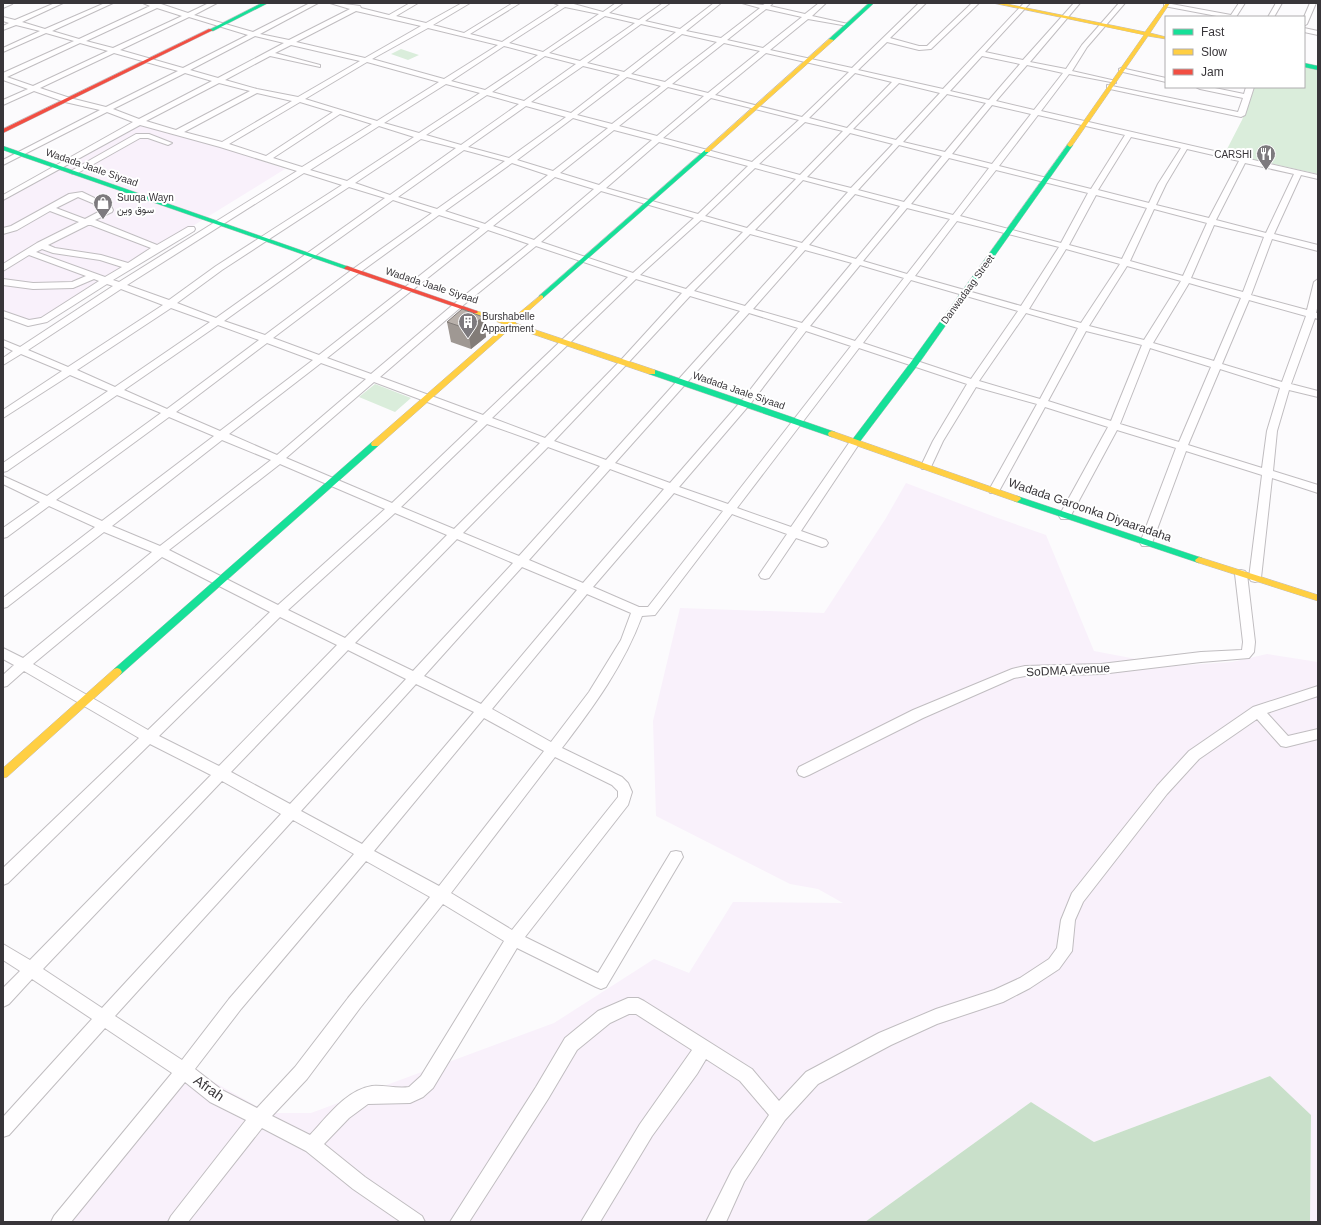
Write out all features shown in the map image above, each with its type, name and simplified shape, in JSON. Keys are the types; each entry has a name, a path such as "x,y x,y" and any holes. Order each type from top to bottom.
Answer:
{"street":[{"path":"3,6 10,3"},
{"path":"3,28 60,3"},
{"path":"3,50 110,3"},
{"path":"146,3 159,5 188,16 253,34 366,60 446,81 753,165 854,190 954,218 1064,246 1315,315"},
{"path":"3,103 214,3"},
{"path":"3,132 266,3"},
{"path":"3,163 105,109 315,3"},
{"path":"333,3 466,34 1151,207 1212,220 1318,248"},
{"path":"3,198 139,122 364,3"},
{"path":"390,17 415,3"},
{"path":"223,145 366,60 467,3"},
{"path":"466,34 517,3"},
{"path":"3,415 170,304 264,239 620,3"},
{"path":"3,468 263,290 310,255 464,148 667,3"},
{"path":"3,534 356,271 572,116 623,74 718,3"},
{"path":"745,3 767,5 808,17 846,25"},
{"path":"3,682 161,551 279,459 458,305 534,244 709,96 808,17 823,3"},
{"path":"3,774 583,259 757,108 846,25 872,3"},
{"path":"3,878 279,611 394,507 634,276 700,217 753,165 803,120 923,3"},
{"path":"885,39 919,48 929,48 976,3"},
{"path":"995,3 1024,6 1065,18 1165,38"},
{"path":"60,1222 184,1071 235,1004 302,927 362,853 585,588 744,404 804,327 990,103 1077,3"},
{"path":"3,343 638,611 651,612 1068,71 1084,46 1122,3"},
{"path":"1199,14 1207,3"},
{"path":"1234,16 1242,3"},
{"path":"1272,16 1279,3"},
{"path":"1305,22 1314,3"},
{"path":"3,362 122,286 161,259 504,44 563,4 897,82 1318,177"},
{"path":"1167,4 1199,14 1222,16"},
{"name":"Danwadaag Street","path":"765,575 795,533 855,442 914,364 1046,180 1167,4"},
{"path":"3,77 159,5"},
{"path":"3,604 220,434 320,359 767,5"},
{"path":"3,1129 291,814 413,677 521,561 681,382 723,338 803,246 1024,6"},
{"path":"3,18 256,91 300,100 378,124 509,160 554,175 601,188 647,204 700,217 803,246 1318,394"},
{"path":"1305,30 1318,33"},
{"path":"980,53 1068,71 1112,84 1241,115 1250,88"},
{"path":"269,54 318,66"},
{"path":"1305,65 1318,68"},
{"path":"1122,70 1165,80"},
{"path":"3,77 68,100 105,109 139,122 223,145 347,185 486,227 634,276 804,327 974,383 1318,489"},
{"path":"3,999 32,971 346,644 547,442 624,362 688,292 897,82"},
{"path":"1205,88 1246,97"},
{"path":"178,132 256,91"},
{"path":"266,159 339,112"},
{"path":"926,466 960,403 999,343 1024,309 1064,246 1129,134"},
{"path":"72,172 139,136 149,136 168,143"},
{"path":"994,490 1083,327 1125,263 1162,184 1185,146"},
{"name":"Wadada Jaale Siyaad","path":"3,148 407,289 458,305 855,442"},
{"path":"1065,516 1114,425 1147,344 1186,280 1212,220 1243,160"},
{"path":"1146,543 1182,447 1246,296 1269,236 1298,173"},
{"path":"3,232 14,228 49,208 79,194 107,206 109,210 40,245 3,268"},
{"path":"49,208 86,222 92,222 158,248"},
{"path":"3,314 28,323 44,320 106,280 191,229"},
{"path":"40,245 53,250 101,258 129,266"},
{"path":"28,252 822,542"},
{"path":"3,282 33,286 73,285 95,276"},
{"path":"1255,578 1272,432 1286,386 1315,315 1318,282"},
{"name":"Wadada Garoonka Diyaaradaha","path":"855,442 1065,516 1318,598"},
{"path":"3,480 102,526 161,551 219,582 482,710 552,749 617,781 623,787 625,798 514,939 427,1082 414,1093 404,1096 377,1094 365,1096 350,1106 312,1145"},
{"name":"SoDMA Avenue","path":"804,771 918,714 1012,674 1025,671 1101,669 1201,657 1245,655 1248,652 1249,642 1241,574"},
{"path":"177,1222 259,1118 301,1073 354,1002 441,895 594,696 627,641 638,611"},
{"path":"3,653 149,737 222,774 291,814 441,895 514,939 601,982 676,857"},
{"path":"715,1222 718,1219 738,1176 778,1114 812,1078 885,1039 936,1017 1011,990 1025,983 1054,964 1064,951 1068,920 1077,898 1162,790 1194,756 1258,711 1318,691"},
{"path":"1258,711 1286,742 1318,734"},
{"name":"Afrah","path":"3,951 184,1071 216,1096 312,1145 359,1183 416,1222"},
{"path":"459,1222 542,1093 571,1044 604,1017 628,1006 638,1006 647,1011 746,1075 778,1114"},
{"path":"590,1222 646,1130 691,1068 703,1048"}],"shaded area":[{"name":"Suuqa Wayn سوق وين","path":"143,124 217,146 285,169 34,324 3,313 3,198"},
{"path":"906,483 1046,535 1094,651 1173,666 1232,662 1267,654 1318,662 1318,1222 1310,1222 1311,1116 1270,1076 1094,1142 1031,1102 865,1222 64,1222 189,1068 269,1113 311,1113 554,1023 654,959 689,973 733,902 843,903 818,889 790,884 656,816 653,721 680,608 824,613 886,518"}],"green space":[{"path":"401,49 419,55 408,60 391,54"},
{"path":"1305,67 1318,70 1318,174 1225,153 1242,120 1255,88 1305,88"},
{"path":"375,384 411,398 395,412 359,397"},
{"path":"1270,1076 1311,1115 1310,1222 865,1222 1031,1102 1094,1142"}],"building":[{"path":"462,309 483,317 468,329 447,322"}],"traffic: fast":[{"path":"211,30 266,3"},
{"path":"831,40 872,3"},
{"path":"1305,65 1318,68"},
{"path":"855,442 914,364 1070,145"},
{"path":"3,148 347,268"},
{"path":"541,297 707,151"},
{"path":"652,372 832,434"},
{"path":"117,672 375,444"},
{"path":"1017,499 1199,560"}],"traffic: slow":[{"path":"995,3 1165,38"},
{"path":"1070,145 1168,3"},
{"path":"707,151 831,40"},
{"path":"375,444 541,297"},
{"path":"475,312 652,372"},
{"path":"832,434 1017,499"},
{"path":"1199,560 1318,598"},
{"path":"3,774 117,672"}],"traffic: jam":[{"path":"3,131 211,30"},
{"path":"347,268 475,312"}],"place":[{"name":"CARSHI","path":"1266,171"},
{"name":"Suuqa Wayn سوق وين","path":"103,220"},
{"name":"Burshabelle Appartment","path":"468,339"}]}
